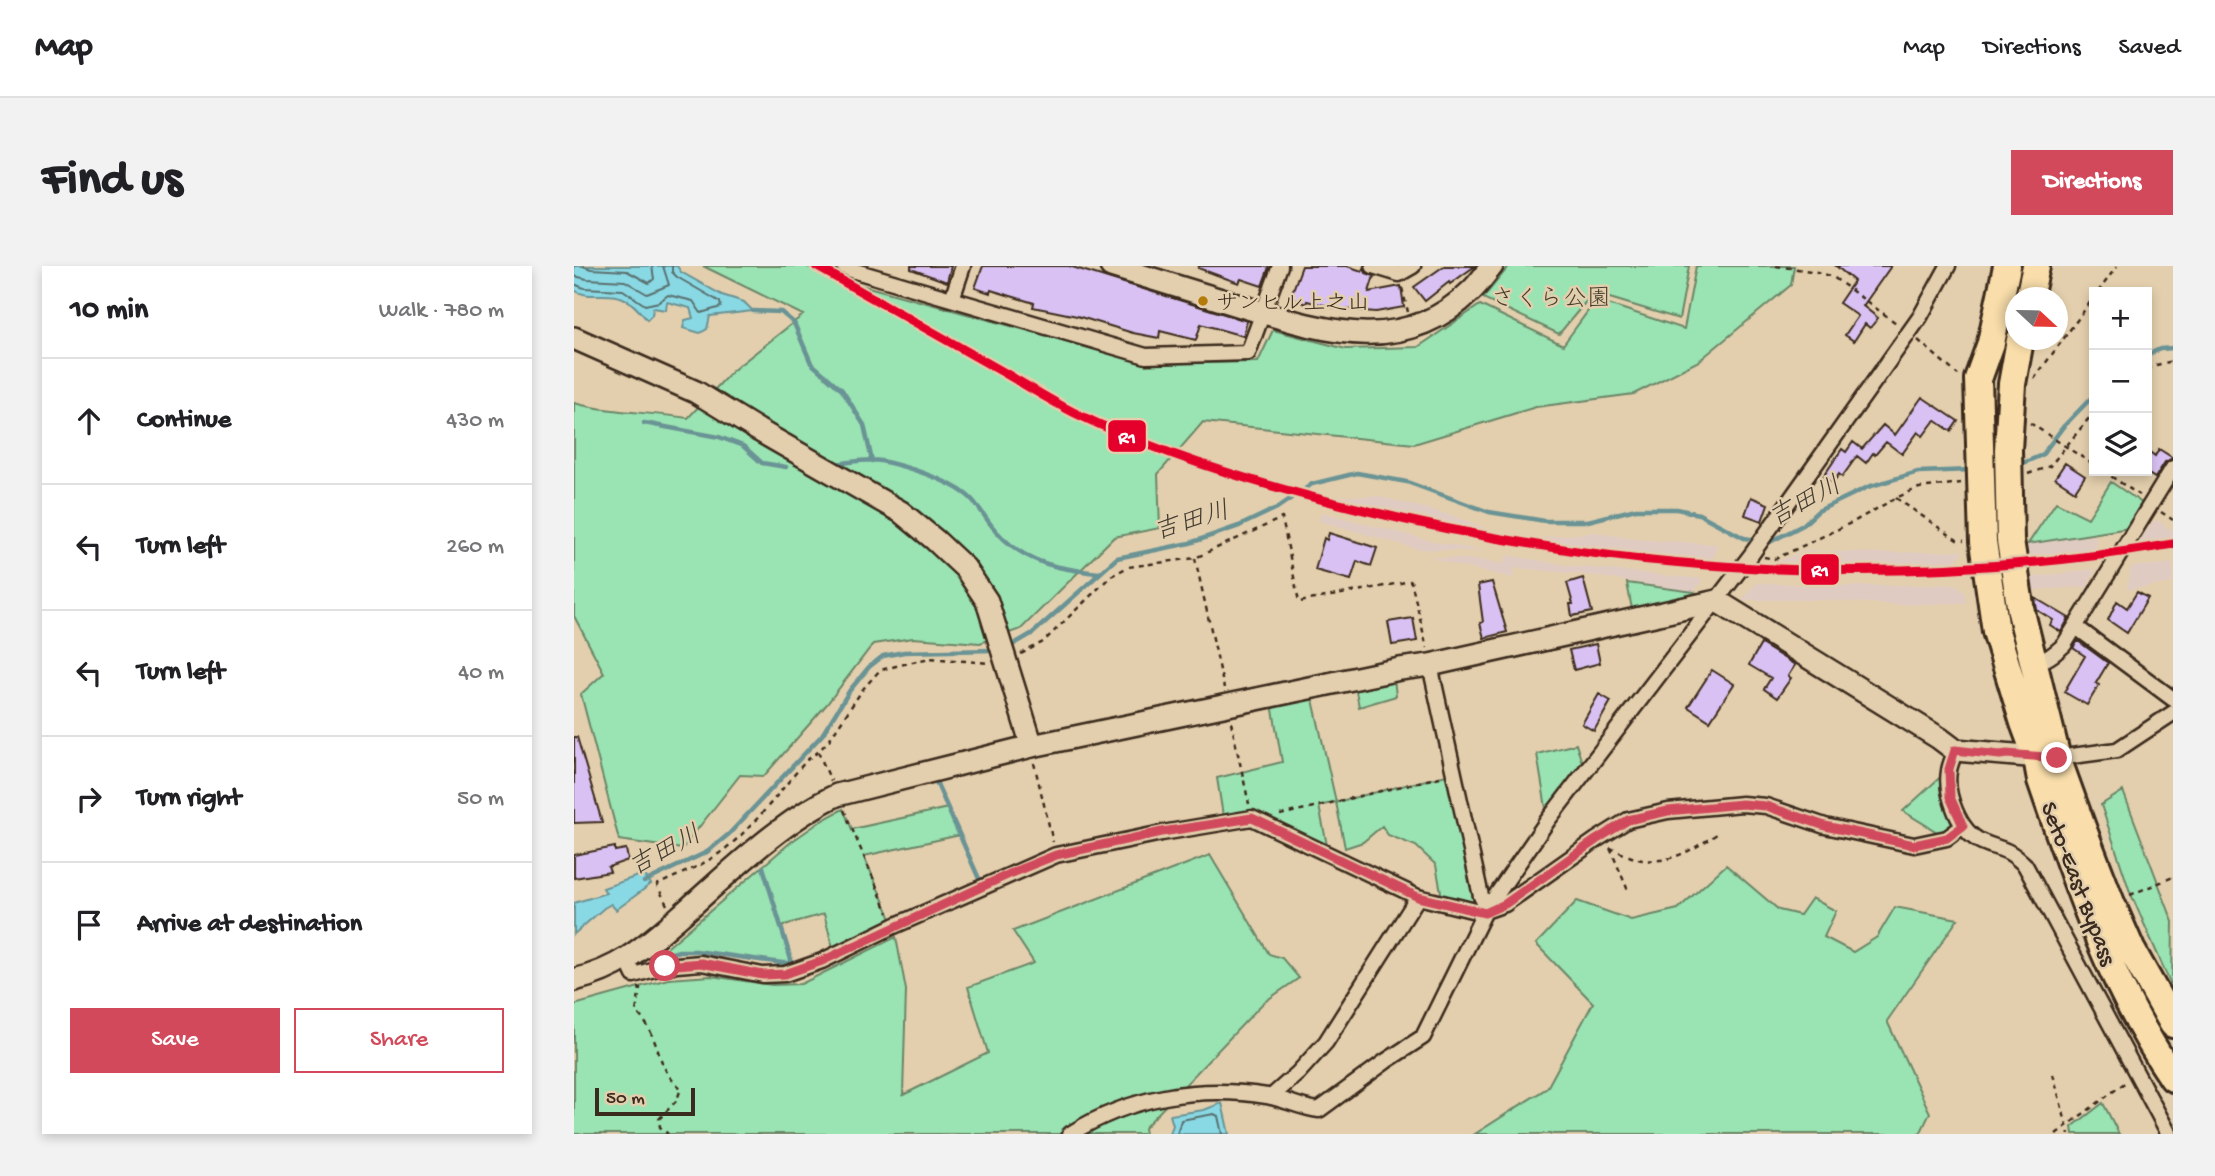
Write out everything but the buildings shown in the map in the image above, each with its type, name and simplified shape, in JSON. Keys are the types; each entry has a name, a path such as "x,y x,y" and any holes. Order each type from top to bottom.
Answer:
{"highway":[{"name":"Seto-East Bypass","path":"2007,266 1991,343 1978,379 1983,542 1996,631 2024,723 2047,758 2131,949 2173,1024"},
{"path":"2031,287 2036,266"},
{"name":"Seto-East Bypass","path":"2018,350 2012,384 2008,450 2010,540 2047,758 2041,780 2092,925 2129,1004 2173,1078"}],"street":[{"path":"844,266 1146,356 1248,353 1280,266"},
{"path":"952,299 963,266"},
{"path":"1111,266 1264,313 1348,334 1370,334 1412,327 1445,312 1471,291 1492,266"},
{"path":"1373,266 1399,274 1413,266"},
{"path":"1070,1134 1123,1107 1178,1094 1225,1090 1271,1097 1319,1110 1423,1037 1486,911 1548,820 1751,555 1909,332 1948,266"},
{"path":"574,338 696,392 901,512 965,568 987,601 1032,746"},
{"path":"2033,663 2052,656 2064,645 2173,468"},
{"path":"631,967 678,918 778,833 815,805 837,795 1032,746 1430,665 1717,601 1940,738 1955,750 2047,758 2117,750 2173,713"},
{"path":"2076,627 2173,699"},
{"path":"1430,665 1486,911"},
{"path":"1955,750 1949,769 1950,797 1963,826 1979,841 2004,848 2025,865 2137,1074 2169,1126"},
{"path":"574,980 631,967 701,963 763,975 785,974 822,961 894,926 1056,855 1162,832 1252,818 1418,897 1486,911 1505,904 1628,820 1668,811 1742,804 1766,806 1825,826 1914,845 1947,838 1963,826"},
{"path":"1271,1097 1298,1073 1326,1042 1418,897"}],"path":[{"path":"1776,266 1818,272"},
{"path":"2102,287 2117,266"},
{"path":"1399,274 1412,327"},
{"path":"2012,384 2030,384 2089,304"},
{"path":"2152,367 2173,361"},
{"path":"2008,482 2050,466 2093,413"},
{"path":"2046,434 2089,462"},
{"path":"2109,476 2173,520"},
{"path":"1751,555 1774,559 1919,488 1980,480"},
{"path":"1896,498 1957,540 1983,542"},
{"path":"678,918 663,899 657,885 704,863 742,833 807,760 829,740 880,670 929,658 989,663 1004,651 1043,642 1111,576 1128,567 1195,558 1282,518 1299,602 1411,581 1430,665"},
{"path":"1195,558 1252,818 1272,817 1455,773"},
{"path":"1032,746 1056,855"},
{"path":"818,752 894,926"},
{"path":"1629,893 1610,848 1640,860 1670,860 1694,849 1720,832"},
{"path":"2110,903 2173,877"},
{"path":"631,967 633,987 640,988 636,1012 648,1022 663,1066 672,1082 681,1088 677,1100 659,1119 660,1127 668,1134"},
{"path":"2053,1074 2069,1134"},
{"path":"2056,1134 2137,1074"}],"shaded area":[{"path":"1327,496 1378,496 1451,515 1491,530 1539,538 1596,532 1634,539 1717,544 1713,560 1610,553 1493,535"},
{"path":"1321,512 1436,542 1489,552 1417,549 1319,521"},
{"path":"2153,521 2159,521 2173,531 2173,539 2137,545"},
{"path":"2096,535 2097,551 2033,558 2027,551 2028,544"},
{"path":"1807,550 1877,553 1963,551 1953,565 1845,567 1770,564"},
{"path":"1507,555 1571,566 1703,579 1694,592 1587,575 1515,568 1513,578 1429,557 1484,560 1504,564"},
{"path":"2173,563 2173,583 2127,590 2131,567"},
{"path":"2095,569 2087,587 2034,590 2032,577"},
{"path":"1756,583 1847,586 1956,584 1965,593 1966,603 1899,605 1818,600 1742,600"}],"green space":[{"path":"703,266 805,266 850,282 1150,364 1258,362 1273,330 1346,349 1418,347 1480,305 1563,345 1596,300 1684,329 1696,266 1794,266 1791,285 1699,361 1634,394 1536,407 1414,444 1203,422 1158,474 1160,528 1114,537 1021,629 980,643 913,638 873,644 827,704 764,776 740,775 682,849 619,840 581,694 604,673 574,616 574,403 602,409 688,418 732,371 803,315"},
{"name":"さくら公園","path":"1509,266 1689,266 1679,319 1593,293 1559,334 1483,298"},
{"path":"2111,482 2142,503 2129,528 2028,544 2056,502 2088,518"},
{"path":"1627,583 1694,592 1717,601 1634,620"},
{"path":"1394,679 1396,696 1359,707 1355,686"},
{"path":"1312,695 1336,802 1319,806 1329,855 1252,818 1224,822 1217,778 1282,762 1272,704"},
{"path":"1576,744 1585,772 1548,820 1537,754"},
{"path":"1949,769 1963,826 1947,838 1903,811"},
{"path":"1455,773 1488,910 1443,903 1436,865 1416,846 1388,835 1382,826 1363,842 1345,848 1336,802"},
{"path":"2123,791 2173,922 2172,987 2130,892 2101,805"},
{"path":"948,808 960,835 864,856 894,926 835,955 824,914 781,926 792,963 696,951 679,951 655,958 791,842 843,809 852,829"},
{"path":"1210,855 1269,954 1282,958 1299,978 1263,1003 1144,1128 1145,1134 574,1134 574,1005 668,979 711,976 772,985 801,984 896,937 906,990 903,1095 988,1053 968,987 1034,963 1013,931"},
{"path":"1726,865 1779,910 1800,915 1812,898 1836,911 1824,937 1853,952 1877,937 1895,907 1958,919 1887,1021 1930,1113 1920,1134 1475,1134 1547,1088 1593,1003 1536,944 1577,901 1631,920 1678,909"},
{"path":"2103,1103 2119,1134 2073,1134 2072,1127"}],"water":[{"path":"574,266 677,266 681,272 722,295 744,302 753,311 710,316 707,329 700,333 683,328 685,320 693,318 690,308 667,302 666,310 653,308 652,315 647,320 623,298 574,290"},
{"path":"644,874 651,884 616,910 611,904 604,908 574,934 574,903 606,893 603,888"},
{"path":"1222,1103 1229,1134 1170,1134 1173,1125 1170,1115 1204,1110"}],"waterway":[{"path":"753,311 781,312 794,323 811,363 842,390 864,425 872,461"},
{"name":"吉田川","path":"2152,353 2173,348"},
{"name":"吉田川","path":"2016,466 2042,455 2063,427 2089,400"},
{"path":"644,423 719,437 743,446 762,463 786,467"},
{"path":"833,464 875,460 937,479 959,489 971,499 1008,543 1031,558 1057,567 1099,573"},
{"name":"吉田川","path":"1009,647 1033,633 1117,558 1190,543 1239,526 1277,508 1312,484 1357,473 1407,482 1489,512 1545,521 1588,521 1636,509 1677,509 1699,514 1744,538 1770,542 1803,525 1818,511 1868,487 1918,472 1972,470"},
{"name":"吉田川","path":"644,882 707,852 729,834 822,735 850,690 869,667 883,656 904,652 994,650"},
{"path":"937,784 980,881"},
{"path":"655,958 679,951 696,951 792,963 763,867"}],"transit line":[{"name":"R1","path":"816,266 1067,409 1146,444 1216,469 1288,490 1460,531 1562,549 1663,561 1867,571 1969,567 2071,558 2173,544"}],"place":[{"name":"サンヒル上之山","path":"1203,301"}],"route":[{"path":"665,966 701,963 763,975 785,974 822,961 894,926 1056,855 1162,832 1252,818 1418,897 1485,913 1505,904 1628,820 1668,811 1742,804 1766,806 1825,826 1882,840 1914,845 1933,843 1947,838 1963,826 1950,797 1948,784 1955,750 2057,758"}]}
